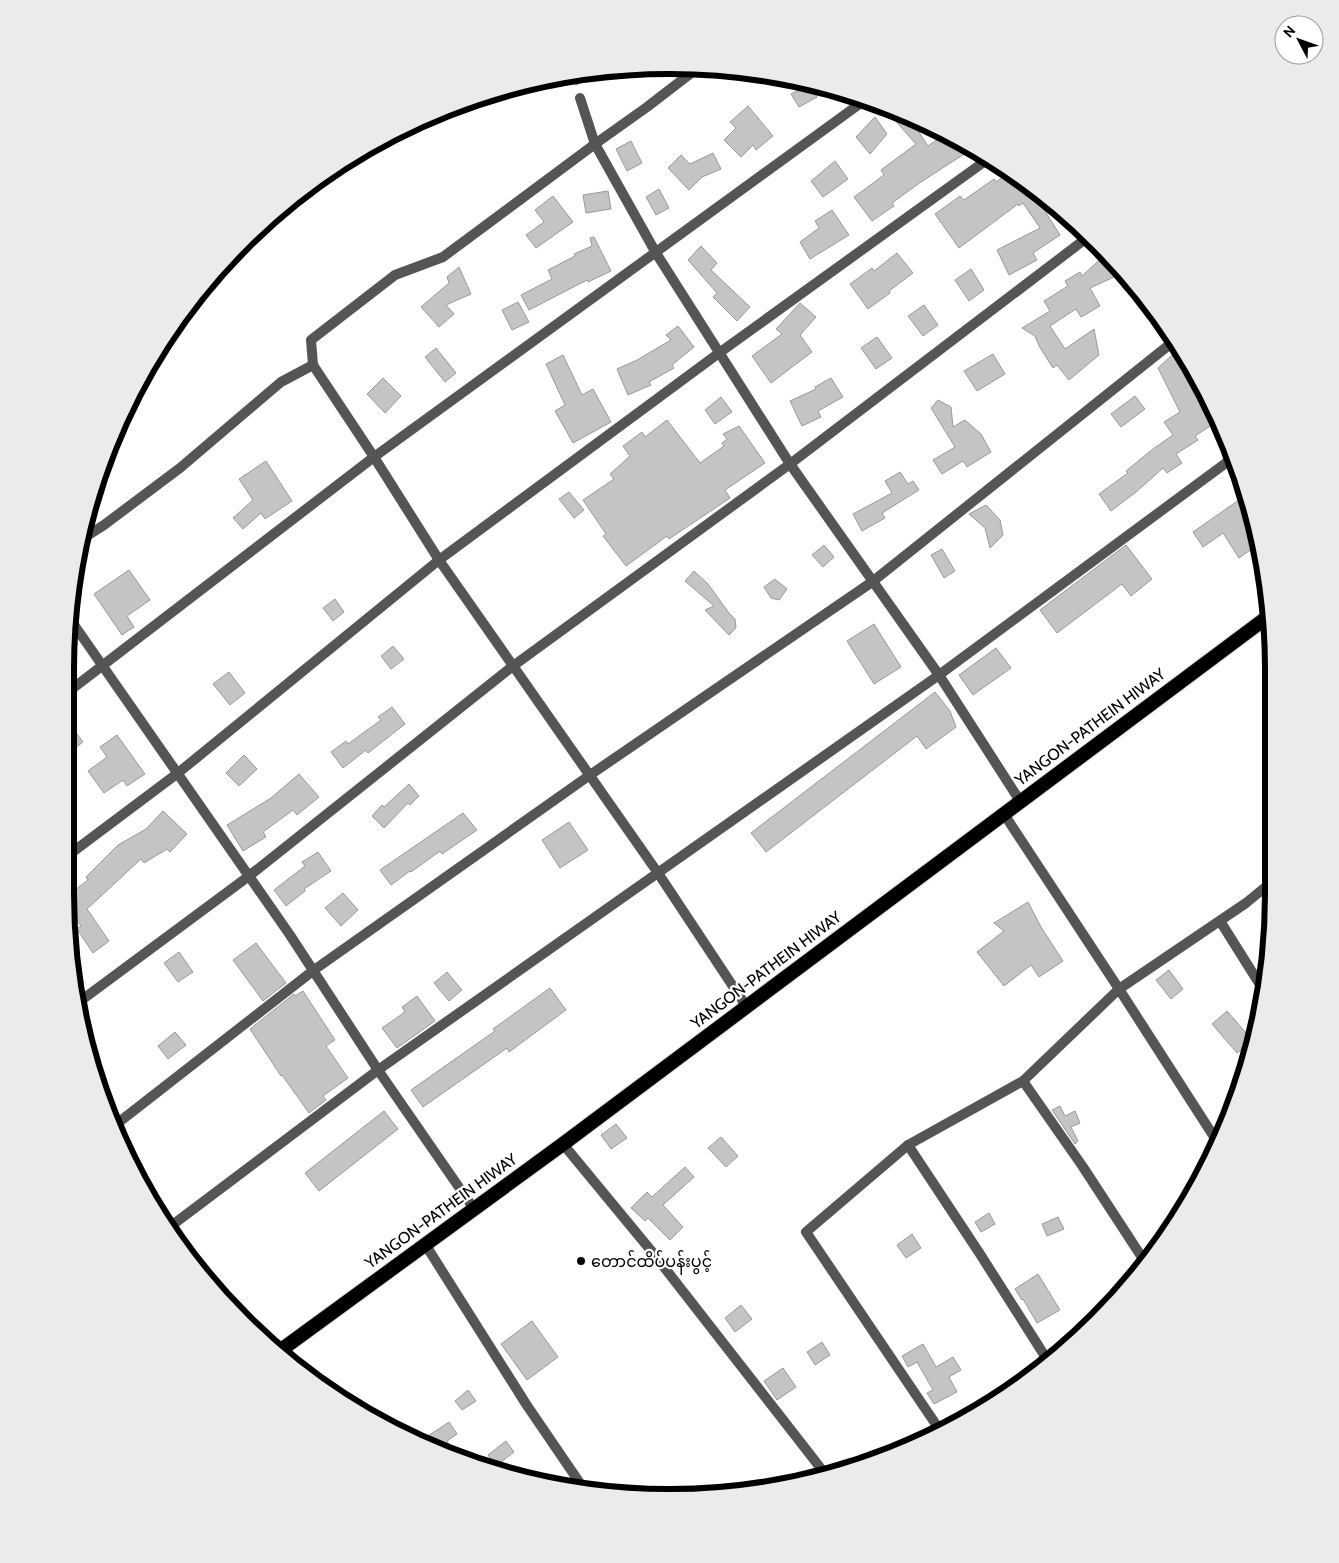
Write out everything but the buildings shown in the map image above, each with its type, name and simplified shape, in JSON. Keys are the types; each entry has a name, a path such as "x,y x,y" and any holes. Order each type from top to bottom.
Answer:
{"highway":[{"name":"YANGON-PATHEIN HIWAY","path":"285,1347 563,1144 1263,620"}],"street":[{"path":"689,75 443,257 395,275 311,340 313,365 439,560 658,873 746,1006"},
{"path":"580,98 595,144 656,254 790,464 939,675 1020,801"},
{"path":"74,687 374,457 656,254 859,104"},
{"path":"74,851 178,773 439,560 982,163"},
{"path":"83,999 250,876 513,666 790,464 1083,241"},
{"path":"119,1122 314,970 590,776 872,582 1168,345"},
{"path":"89,534 180,468 281,382 313,365"},
{"path":"174,1224 378,1070 939,675 1228,462"},
{"path":"75,627 250,876 314,970 378,1070 474,1210"},
{"path":"1004,814 1213,1136"},
{"path":"937,1426 806,1232 908,1145 1023,1081 1119,989 1246,903 1265,887"},
{"path":"1220,920 1258,982"},
{"path":"1023,1081 1083,1167 1141,1257"},
{"path":"563,1144 653,1253 822,1470"},
{"path":"908,1145 1045,1356"},
{"path":"425,1244 526,1404 579,1482"}],"place":[{"name":"တောင်ထိပ်ပန်းပွင့်","path":"581,1261"}]}
